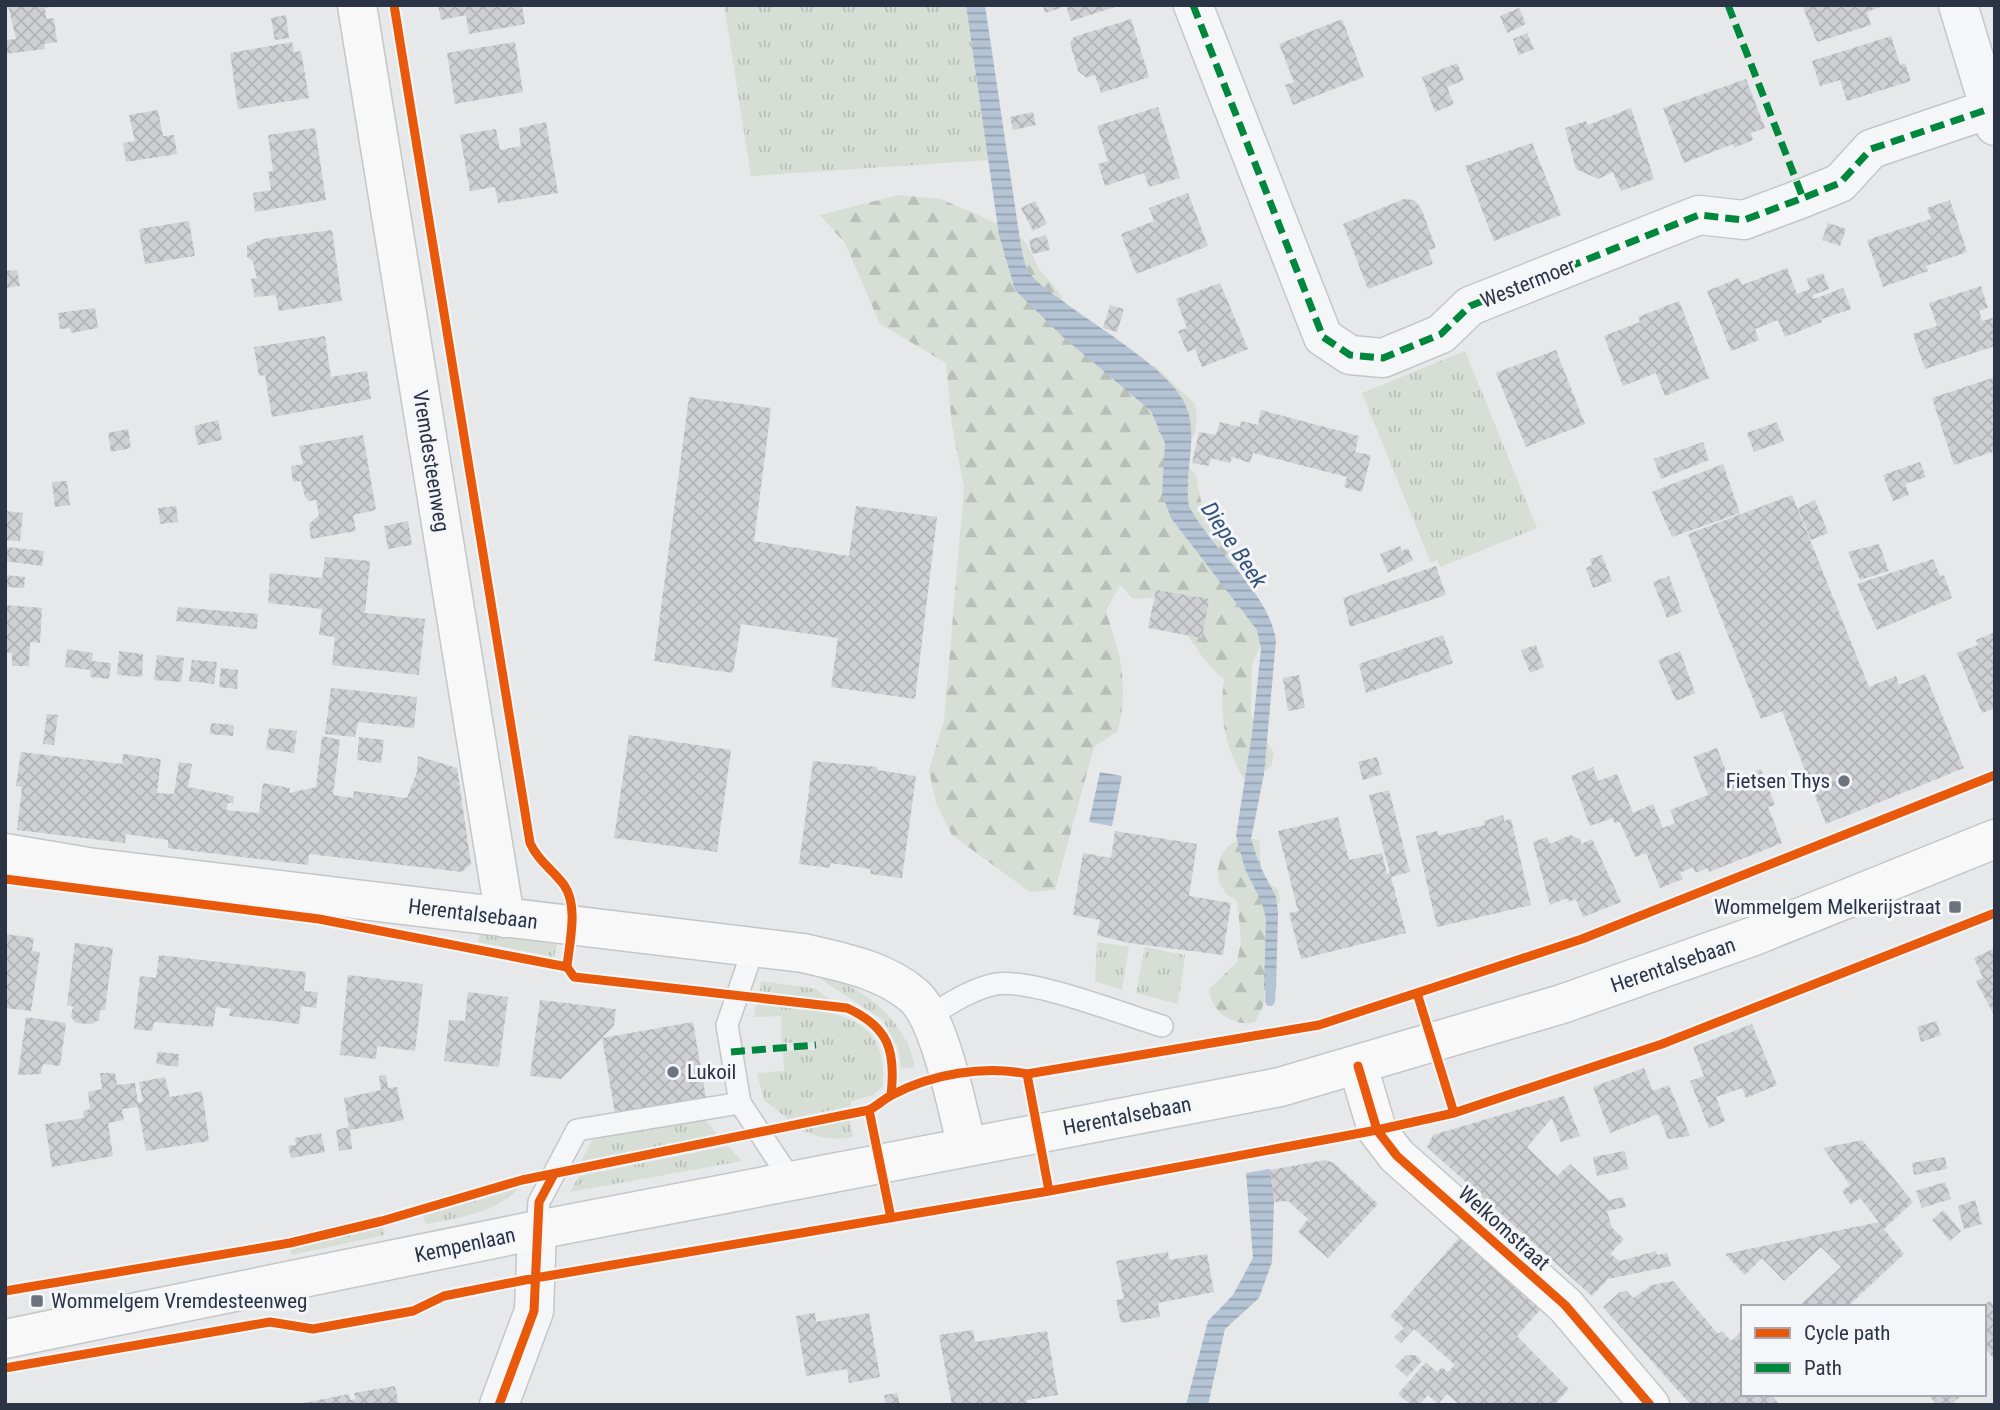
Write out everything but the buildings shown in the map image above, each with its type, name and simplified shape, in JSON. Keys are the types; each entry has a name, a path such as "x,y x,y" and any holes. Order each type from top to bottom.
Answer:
{"street":[{"name":"Vremdesteenweg","path":"357,5 505,918"},
{"name":"Westermoer","path":"1193,5 1323,337 1350,355 1383,358 1441,334 1470,306 1699,215 1744,220 1840,183 1871,149 1992,117"},
{"path":"1958,5 1992,117"},
{"name":"Herentalsebaan","path":"5,853 88,867 803,953 864,967 915,996 928,1017 942,1050 967,1147 1280,1087 1358,1066 1562,1004 1754,936 1995,839"},
{"name":"Welkomstraat","path":"1358,1066 1377,1130 1396,1156 1564,1305 1650,1405"},
{"name":"Kempenlaan","path":"5,1339 537,1230 967,1147"},
{"path":"499,1405 534,1311 537,1230"}],"lane":[{"path":"754,947 727,1025 740,1103 792,1180"},
{"path":"928,1017 961,996 997,984 1034,988 1162,1026"},
{"path":"537,1230 539,1202 577,1130 740,1103"}],"green space":[{"path":"724,5 966,5 989,160 751,176"},
{"path":"899,195 941,199 1014,231 1026,243 1039,269 1058,291 1070,314 1138,364 1155,366 1195,404 1195,434 1183,452 1184,464 1196,475 1203,511 1237,565 1265,636 1252,664 1251,715 1274,753 1271,767 1247,782 1233,758 1225,733 1222,706 1224,679 1199,652 1162,597 1133,599 1120,585 1106,611 1122,670 1123,698 1118,731 1094,747 1055,890 1030,892 952,835 936,803 929,770 944,721 964,488 952,426 946,363 880,324 845,243 820,215"},
{"path":"1465,351 1537,528 1440,567 1437,560 1431,563 1362,393"},
{"path":"1246,837 1259,840 1263,874 1278,889 1280,900 1275,911 1263,1006 1255,1022 1247,1023 1231,1020 1218,1011 1210,997 1209,989 1237,962 1241,941 1238,908 1236,900 1226,894 1219,882 1218,869 1221,855 1229,845"},
{"path":"480,934 557,944 554,957 478,942"},
{"path":"1097,942 1129,947 1122,990 1095,981"},
{"path":"1145,947 1185,955 1178,1004 1136,993"},
{"path":"810,972 845,984 877,1004 901,1032 915,1067 901,1069 899,1050 883,1020"},
{"path":"761,981 816,989 830,1000 760,991"},
{"path":"756,1004 824,1012 845,1017 862,1026 875,1040 882,1060 882,1087 873,1095 851,1101 851,1106 788,1119 764,1100 757,1073 784,1071 783,1051 815,1050 815,1042 782,1043 781,1016 754,1017"},
{"path":"701,1115 718,1135 581,1161 596,1133"},
{"path":"850,1120 853,1137 825,1138 799,1129"},
{"path":"728,1146 742,1161 570,1192 579,1176"},
{"path":"519,1188 498,1204 476,1213 426,1224 423,1216"},
{"path":"383,1226 384,1235 292,1255 290,1247"}],"water":[{"path":"966,5 985,5 1020,240 1028,271 1045,288 1146,361 1174,387 1183,400 1191,426 1189,506 1211,539 1251,587 1271,621 1276,640 1264,774 1251,839 1259,864 1276,897 1276,990 1264,990 1266,919 1262,903 1245,869 1236,836 1252,734 1261,649 1257,630 1171,518 1162,494 1165,443 1151,411 1062,336 1015,290 999,235"},
{"path":"1100,772 1122,776 1112,826 1089,822"},
{"path":"1270,1169 1274,1202 1272,1262 1259,1298 1225,1329 1208,1405 1186,1405 1208,1321 1233,1295 1253,1258 1246,1173"}],"waterway":[{"name":"Diepe Beek","path":"1270,1001 1271,976"}],"marked path":[{"path":"1193,5 1323,337 1350,355 1383,358 1441,334 1470,306 1699,215 1744,220 1803,198 1840,183 1871,149 1989,109"},
{"path":"1728,5 1803,198"},
{"path":"731,1052 816,1045"}],"cycle path":[{"path":"394,5 530,843 537,855 564,885 571,903 572,925 567,967"},
{"path":"5,1291 290,1243 382,1221 522,1180 869,1110 907,1088 958,1073 1011,1071 1027,1074 1319,1025 1582,939 1995,775"},
{"path":"5,879 319,919 567,967 574,977 847,1008 872,1023 887,1042 892,1066 891,1095"},
{"path":"5,1368 270,1322 313,1329 413,1311 444,1296 535,1278 1049,1191 1377,1130 1454,1113 1662,1044 1995,913"},
{"path":"1417,993 1454,1113"},
{"path":"1358,1066 1377,1130 1397,1156 1565,1305 1650,1405"},
{"path":"1027,1074 1049,1191"},
{"path":"869,1110 891,1218"},
{"path":"499,1405 534,1311 539,1202 554,1174"}],"place":[{"name":"Fietsen Thys","path":"1844,781"},
{"name":"Wommelgem Melkerijstraat","path":"1955,907"},
{"name":"Lukoil","path":"673,1072"},
{"name":"Wommelgem Vremdesteenweg","path":"37,1301"}]}
